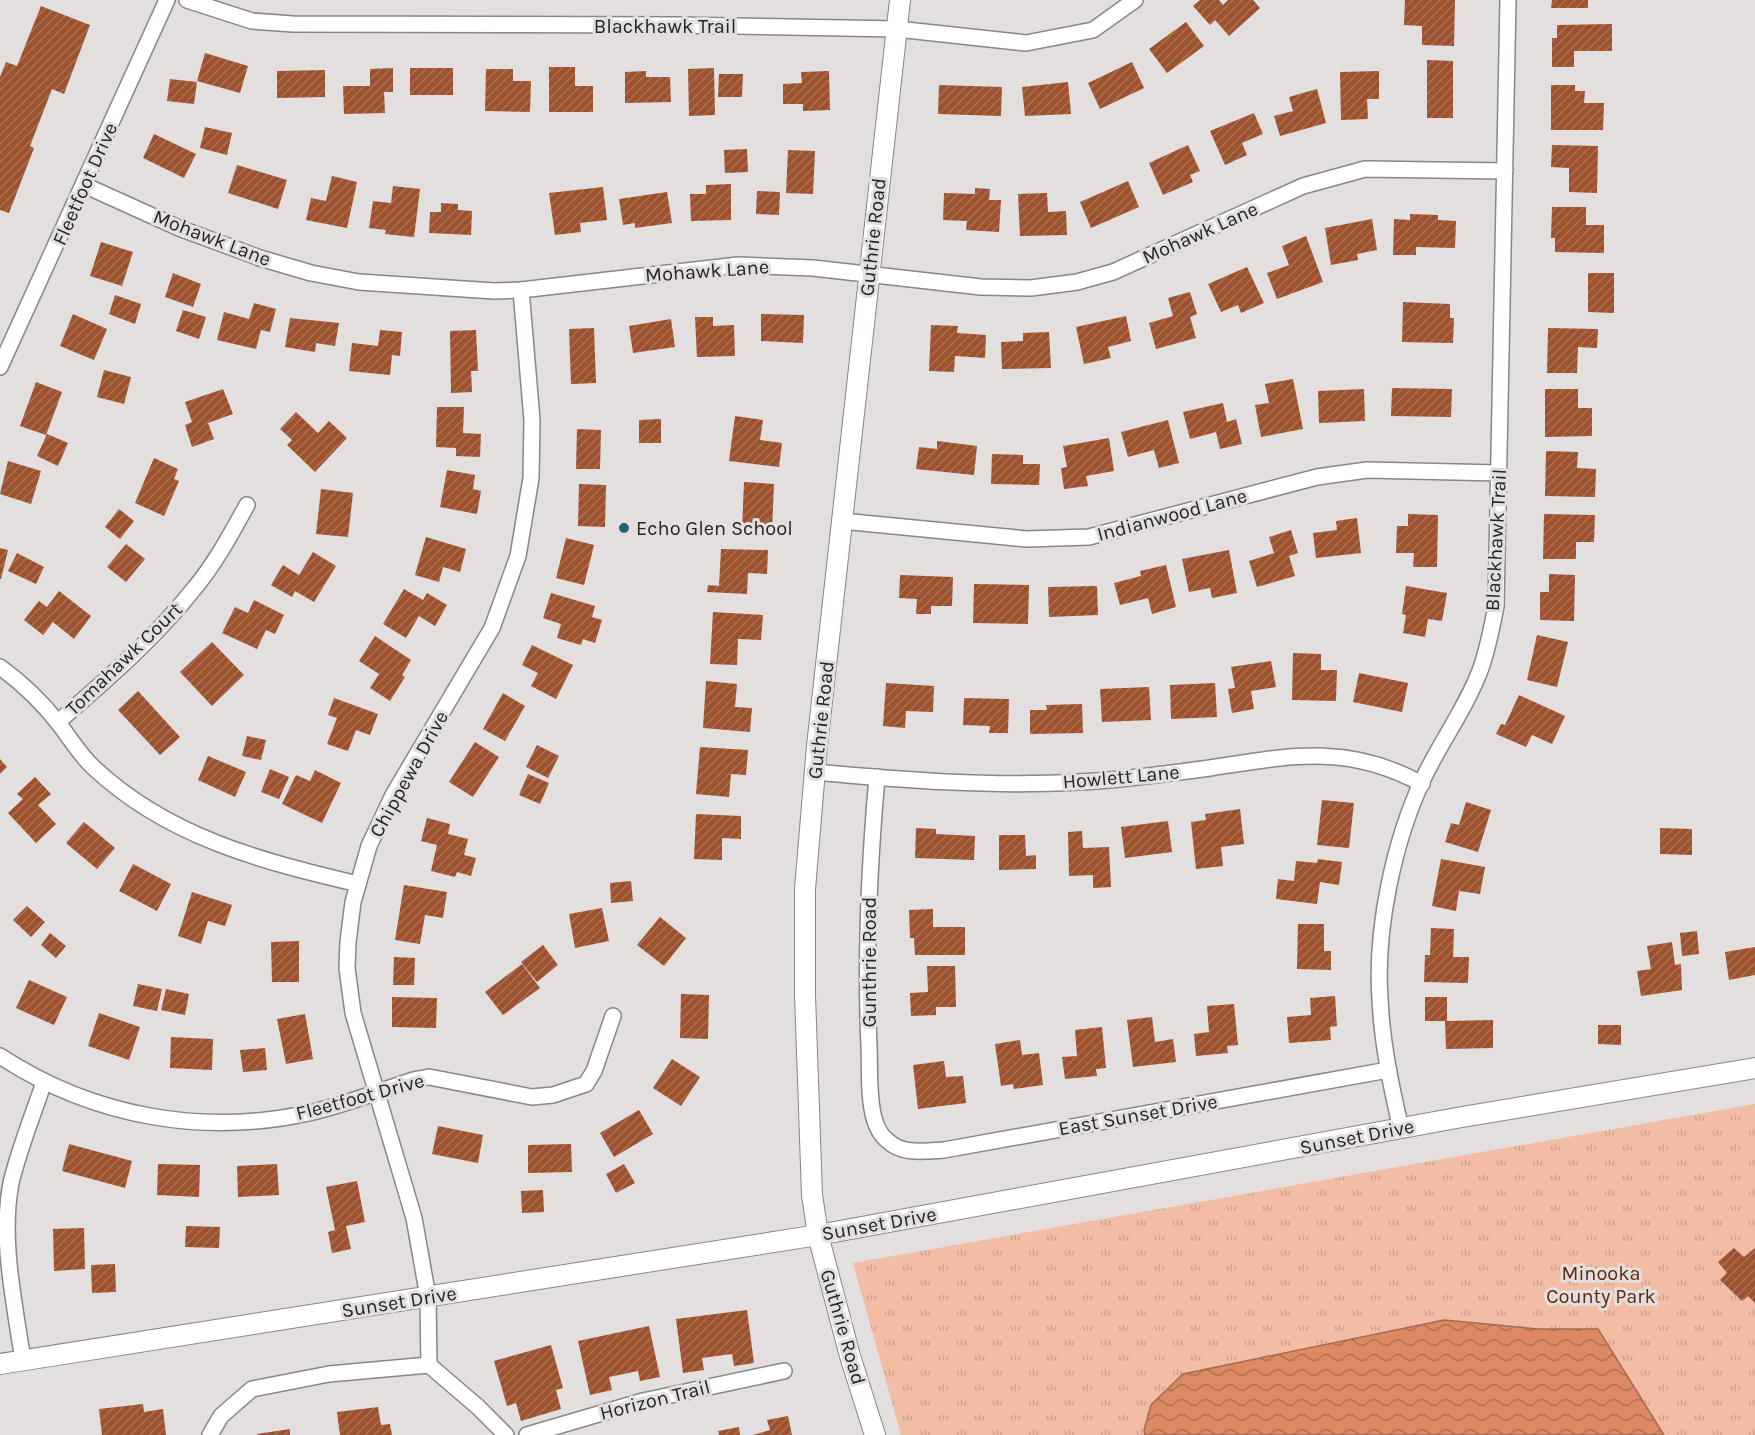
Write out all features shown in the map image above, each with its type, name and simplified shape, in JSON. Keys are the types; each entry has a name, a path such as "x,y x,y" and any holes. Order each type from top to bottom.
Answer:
{"street":[{"name":"Fleetfoot Drive","path":"0,368 167,0"},
{"name":"Blackhawk Trail","path":"187,0 252,21 292,24 675,25 897,29 1026,43 1093,30 1134,0"},
{"name":"Guthrie Road","path":"875,1435 850,1356 818,1235 812,1195 805,995 805,889 815,772 868,275 900,0"},
{"name":"Blackhawk Trail","path":"1401,1129 1388,1070 1380,998 1381,946 1395,864 1408,818 1422,784 1481,668 1496,606 1508,0"},
{"name":"Mohawk Lane","path":"84,185 189,231 260,258 312,273 359,282 438,289 521,290 738,265 775,265 981,287 1031,288 1077,282 1113,272 1303,186 1333,176 1375,169 1505,171"},
{"name":"Chippewa Drive","path":"428,1298 414,1218 394,1143 375,1093 353,1013 347,968 348,942 358,884 369,846 393,795 492,628 518,556 531,478 532,420 521,290"},
{"name":"Indianwood Lane","path":"842,520 1027,539 1089,537 1317,477 1366,470 1500,472"},
{"name":"Tomahawk Court","path":"58,722 155,633 194,590 224,547 247,505"},
{"path":"0,667 31,692 58,722 91,766 129,797 176,826 209,842 272,864 358,884"},
{"name":"Howlett Lane","path":"815,772 1021,784 1080,782 1172,774 1302,754 1371,762 1402,773 1422,784"},
{"name":"Gunthrie Road","path":"877,777 868,897 868,1030 873,1115 880,1132 888,1143"},
{"name":"Fleetfoot Drive","path":"0,1056 44,1082 90,1102 180,1122 247,1122 311,1112 429,1077 532,1097 552,1095 586,1084 594,1071 613,1016"},
{"name":"Sunset Drive","path":"0,1364 818,1235 1401,1129 1755,1068"},
{"name":"East Sunset Drive","path":"888,1143 918,1152 944,1150 1388,1070"},
{"path":"23,1361 9,1256 7,1223 11,1184 44,1082"},
{"path":"428,1298 429,1365"},
{"path":"210,1435 221,1416 252,1389 329,1374 429,1365 478,1407 506,1435"},
{"name":"Horizon Trail","path":"526,1435 643,1401 784,1371"}],"green space":[{"name":"Minooka County Park","path":"1755,1104 1755,1435 901,1435 853,1263"}],"water":[{"path":"1444,1320 1538,1329 1598,1329 1664,1435 1145,1435 1144,1430 1151,1405 1183,1374"}],"building":[{"path":"1200,0 1219,0 1223,5 1228,0 1253,0 1260,8 1229,36 1215,20 1210,25 1193,6"},
{"path":"1405,0 1455,0 1454,46 1422,45 1422,26 1404,25"},
{"path":"1552,0 1588,0 1588,8 1551,8"},
{"path":"41,6 90,25 64,94 52,89 30,146 34,148 9,213 0,210 0,77 6,62 17,66"},
{"path":"1186,22 1204,46 1167,73 1149,49"},
{"path":"1612,24 1612,51 1574,51 1574,67 1552,67 1552,38 1557,38 1557,25"},
{"path":"205,53 248,66 240,93 197,81"},
{"path":"1427,60 1453,61 1453,118 1427,118"},
{"path":"1132,62 1144,88 1100,109 1088,83"},
{"path":"549,67 575,67 575,86 593,86 593,112 549,112"},
{"path":"393,68 393,92 384,92 385,113 344,114 343,86 370,86 370,69"},
{"path":"410,68 453,68 453,95 410,95"},
{"path":"714,68 715,115 689,116 688,69"},
{"path":"486,69 513,69 513,81 531,81 530,112 485,111"},
{"path":"325,70 325,97 277,98 277,71"},
{"path":"646,71 646,77 670,77 671,102 625,103 625,72"},
{"path":"829,71 830,110 803,111 803,104 783,104 783,84 802,83 801,72"},
{"path":"1379,71 1379,99 1367,99 1368,119 1341,120 1340,72"},
{"path":"719,74 743,74 742,97 718,97"},
{"path":"170,79 197,82 194,104 167,101"},
{"path":"1068,82 1071,114 1025,116 1022,87"},
{"path":"939,85 1002,87 1001,116 938,114"},
{"path":"1551,85 1575,85 1575,91 1585,91 1584,103 1604,103 1603,130 1551,130"},
{"path":"1317,89 1326,123 1280,136 1274,116 1293,111 1289,97"},
{"path":"1254,113 1263,134 1242,143 1247,155 1225,165 1210,131"},
{"path":"205,127 232,133 227,155 200,148"},
{"path":"154,134 196,154 184,178 143,158"},
{"path":"1188,145 1200,171 1190,175 1193,182 1163,195 1149,163"},
{"path":"1552,145 1598,146 1597,193 1569,192 1569,168 1551,167"},
{"path":"747,149 748,172 725,173 724,150"},
{"path":"788,150 815,151 813,194 786,193"},
{"path":"237,165 287,180 278,209 228,193"},
{"path":"332,176 357,182 347,228 306,220 311,198 326,201"},
{"path":"1128,181 1139,207 1091,228 1080,202"},
{"path":"731,184 731,220 691,221 690,194 706,194 706,185"},
{"path":"393,186 420,189 414,237 385,234 386,230 369,228 373,201 391,203"},
{"path":"603,187 607,220 580,223 581,232 555,235 549,193"},
{"path":"975,188 990,189 989,200 1001,200 999,232 966,230 967,221 943,220 944,193 975,194"},
{"path":"757,191 780,192 779,215 756,214"},
{"path":"667,192 672,223 635,228 635,223 623,225 619,199"},
{"path":"1047,193 1048,212 1066,211 1067,235 1020,236 1018,194"},
{"path":"441,203 458,204 458,210 472,211 471,235 429,233 430,212 441,212"},
{"path":"1552,207 1586,207 1586,225 1604,225 1604,253 1555,252 1555,238 1551,238"},
{"path":"1410,214 1438,215 1438,220 1456,221 1455,248 1416,247 1416,255 1393,255 1394,219 1410,220"},
{"path":"1372,219 1377,250 1357,254 1358,260 1331,265 1325,228"},
{"path":"1306,236 1323,282 1277,299 1267,273 1289,265 1282,246"},
{"path":"101,242 133,252 122,286 90,276"},
{"path":"1247,267 1264,303 1241,313 1238,305 1221,312 1208,284"},
{"path":"173,273 201,284 193,307 165,297"},
{"path":"1588,273 1614,273 1614,313 1588,312"},
{"path":"1190,292 1197,314 1190,317 1196,338 1156,349 1149,323 1173,316 1168,298"},
{"path":"115,295 141,304 135,324 109,314"},
{"path":"1403,302 1450,304 1450,318 1454,318 1453,343 1402,342"},
{"path":"254,303 276,309 270,332 261,330 256,349 217,340 224,312 249,319"},
{"path":"183,310 206,317 199,339 176,331"},
{"path":"73,314 107,329 94,360 60,346"},
{"path":"761,314 804,315 803,343 761,341"},
{"path":"1126,316 1131,341 1108,347 1111,358 1084,364 1076,327"},
{"path":"695,317 713,317 713,326 734,325 735,356 697,357"},
{"path":"290,318 339,323 335,346 316,343 315,352 285,347"},
{"path":"671,319 675,347 633,353 629,326"},
{"path":"931,325 958,326 957,333 986,335 985,358 955,356 954,372 929,371"},
{"path":"594,328 596,383 571,384 569,329"},
{"path":"1548,328 1598,329 1597,348 1578,347 1577,373 1547,373"},
{"path":"380,330 402,332 400,356 392,355 390,375 349,371 352,343 378,346"},
{"path":"476,330 478,371 471,371 472,392 451,393 450,331"},
{"path":"1049,332 1051,368 1002,369 1001,342 1023,341 1023,333"},
{"path":"104,370 131,377 124,404 97,397"},
{"path":"1293,379 1303,429 1261,437 1255,405 1269,403 1265,384"},
{"path":"36,382 62,392 46,435 20,426"},
{"path":"1392,388 1452,389 1451,417 1391,416"},
{"path":"223,389 233,414 208,423 214,439 192,447 185,425 192,422 185,402"},
{"path":"1364,389 1365,421 1319,423 1318,391"},
{"path":"1545,389 1578,389 1578,408 1592,408 1592,436 1545,437"},
{"path":"1223,403 1227,422 1236,419 1242,444 1220,449 1216,432 1190,439 1183,412"},
{"path":"437,407 464,407 463,433 481,434 480,457 456,456 456,448 436,447"},
{"path":"296,412 318,433 329,421 347,438 315,472 287,445 292,440 280,429"},
{"path":"735,416 763,420 760,440 782,443 779,467 729,461"},
{"path":"661,419 661,443 639,443 639,420"},
{"path":"1168,420 1179,463 1159,468 1154,450 1128,457 1121,432"},
{"path":"577,429 601,430 600,469 576,469"},
{"path":"47,434 68,443 58,466 37,456"},
{"path":"1109,438 1114,471 1086,476 1088,486 1064,489 1061,468 1067,467 1063,446"},
{"path":"937,441 977,446 974,475 916,469 919,447 937,449"},
{"path":"1546,451 1578,452 1577,468 1596,469 1595,497 1545,496"},
{"path":"992,454 1023,455 1023,464 1040,464 1039,485 991,484"},
{"path":"154,458 178,469 174,479 179,481 164,516 135,503"},
{"path":"8,461 41,471 31,504 0,494"},
{"path":"447,470 475,475 473,489 481,491 477,514 440,507"},
{"path":"744,482 774,484 772,531 742,529"},
{"path":"579,484 606,485 605,527 578,526"},
{"path":"321,489 353,493 348,537 316,534"},
{"path":"119,509 134,521 120,539 105,527"},
{"path":"1408,514 1438,515 1437,567 1413,567 1414,553 1396,553 1397,526 1408,526"},
{"path":"1544,514 1595,515 1594,542 1576,542 1576,559 1543,559"},
{"path":"1357,518 1361,553 1316,558 1313,533 1337,530 1336,521"},
{"path":"1291,530 1298,553 1289,556 1295,576 1257,587 1249,561 1274,553 1269,537"},
{"path":"426,537 466,549 460,572 443,567 439,582 415,575"},
{"path":"566,538 594,545 584,585 556,578"},
{"path":"126,544 145,559 126,582 107,567"},
{"path":"0,548 8,550 1,579 0,579"},
{"path":"721,549 768,550 767,574 748,573 747,594 707,592 708,585 719,586"},
{"path":"1229,550 1237,593 1212,598 1210,588 1189,592 1182,559"},
{"path":"313,552 336,566 314,602 295,591 292,597 271,585 283,565 299,575"},
{"path":"17,553 44,567 36,584 8,571"},
{"path":"1166,565 1176,607 1152,614 1148,598 1120,605 1114,583 1141,576 1140,571"},
{"path":"1549,574 1575,575 1574,621 1540,620 1540,592 1549,592"},
{"path":"900,575 953,577 952,606 931,606 931,614 916,614 917,599 899,598"},
{"path":"974,584 1029,585 1028,624 973,623"},
{"path":"1097,586 1098,615 1049,617 1048,587"},
{"path":"1406,586 1447,593 1442,621 1428,619 1425,637 1403,633 1406,615 1402,614"},
{"path":"404,589 423,600 427,593 447,605 435,626 419,616 406,638 383,624"},
{"path":"59,591 91,616 74,639 53,622 43,635 24,620 39,601 47,607"},
{"path":"551,593 595,606 592,617 602,620 595,643 583,639 581,645 557,638 561,624 543,618"},
{"path":"254,600 284,615 275,634 266,630 257,649 222,633 235,607 248,613"},
{"path":"713,612 763,615 761,640 738,639 737,665 710,664"},
{"path":"1537,635 1568,642 1557,687 1527,680"},
{"path":"375,636 411,660 402,675 405,677 390,701 370,688 379,674 359,661"},
{"path":"212,642 244,675 212,706 180,672"},
{"path":"532,645 573,665 556,699 531,686 538,673 522,665"},
{"path":"1293,653 1321,654 1321,670 1337,670 1336,701 1292,700"},
{"path":"1271,661 1276,687 1251,691 1254,709 1232,713 1228,689 1235,688 1231,667"},
{"path":"1359,673 1408,683 1402,712 1353,702"},
{"path":"706,681 737,684 735,707 752,708 750,732 703,728"},
{"path":"886,683 934,686 933,712 906,711 905,728 883,726"},
{"path":"1215,683 1217,717 1171,719 1170,685"},
{"path":"1149,687 1151,720 1102,722 1100,689"},
{"path":"138,691 180,737 160,755 118,710"},
{"path":"503,693 525,706 505,741 483,729"},
{"path":"1519,695 1565,716 1552,744 1532,735 1526,747 1496,734 1501,724 1505,725"},
{"path":"334,698 378,714 370,735 356,730 348,751 327,744 337,718 328,715"},
{"path":"964,698 1009,699 1008,733 989,733 990,726 963,725"},
{"path":"1082,704 1083,733 1030,734 1030,710 1047,710 1046,705"},
{"path":"247,736 266,740 261,760 242,756"},
{"path":"475,742 499,757 473,797 449,782"},
{"path":"537,745 559,756 548,778 526,767"},
{"path":"700,747 748,750 746,775 731,774 729,797 696,794"},
{"path":"208,756 246,772 235,797 198,780"},
{"path":"0,759 7,767 0,774"},
{"path":"270,769 289,777 279,799 261,792"},
{"path":"315,770 341,783 322,823 282,804 296,775 310,781"},
{"path":"528,774 549,783 540,804 519,795"},
{"path":"35,777 51,794 38,805 56,824 36,843 8,813 23,799 17,794"},
{"path":"1322,800 1354,803 1349,848 1317,845"},
{"path":"1466,802 1491,810 1478,852 1445,842 1451,823 1459,825"},
{"path":"1240,809 1244,844 1221,847 1223,866 1196,869 1191,822 1206,820 1205,814"},
{"path":"696,814 741,816 741,839 722,838 722,860 694,859"},
{"path":"427,818 450,824 448,834 468,839 464,855 476,858 471,876 457,872 455,877 431,871 437,845 421,841"},
{"path":"1168,821 1172,852 1125,858 1121,827"},
{"path":"84,822 115,848 97,869 66,843"},
{"path":"916,828 936,829 936,834 975,836 974,860 915,858"},
{"path":"1660,828 1692,829 1692,855 1660,854"},
{"path":"1082,831 1083,848 1109,847 1111,887 1093,888 1093,875 1069,876 1068,832"},
{"path":"999,835 1025,835 1026,856 1036,855 1036,869 999,870"},
{"path":"1318,859 1342,862 1339,885 1320,882 1317,904 1276,899 1278,879 1294,881 1296,861 1317,863"},
{"path":"1441,859 1485,867 1480,894 1459,891 1456,911 1432,906"},
{"path":"133,864 171,884 157,911 119,891"},
{"path":"631,881 633,901 611,903 610,883"},
{"path":"404,885 447,892 443,918 425,915 420,944 395,940"},
{"path":"192,892 232,905 225,926 208,921 201,944 178,936"},
{"path":"27,906 45,922 31,937 13,920"},
{"path":"602,908 609,941 575,948 569,914"},
{"path":"933,909 933,927 965,927 965,955 915,955 914,938 910,938 909,910"},
{"path":"660,917 686,938 664,966 637,945"},
{"path":"1298,924 1324,924 1324,951 1331,951 1331,970 1297,969"},
{"path":"1431,928 1454,929 1453,957 1469,957 1468,983 1424,982 1425,955 1430,955"},
{"path":"1697,931 1699,954 1682,956 1680,933"},
{"path":"50,933 66,946 56,958 41,945"},
{"path":"299,941 299,982 272,982 271,942"},
{"path":"1672,942 1675,965 1681,964 1682,990 1641,996 1637,971 1651,969 1647,946"},
{"path":"543,945 558,965 537,982 521,962"},
{"path":"1755,947 1755,975 1729,980 1725,952"},
{"path":"394,957 415,958 414,985 393,985"},
{"path":"522,964 540,988 503,1015 485,992"},
{"path":"927,966 955,966 956,1007 936,1007 936,1015 911,1016 910,993 928,992"},
{"path":"29,980 67,997 54,1025 16,1008"},
{"path":"138,984 162,989 157,1011 133,1006"},
{"path":"166,989 189,994 185,1015 161,1010"},
{"path":"681,994 709,995 708,1039 680,1038"},
{"path":"1335,996 1337,1026 1330,1027 1331,1040 1289,1043 1287,1017 1311,1015 1310,998"},
{"path":"392,997 437,998 436,1028 392,1027"},
{"path":"1425,997 1447,997 1447,1021 1493,1020 1493,1048 1446,1049 1445,1021 1425,1021"},
{"path":"1234,1004 1238,1045 1227,1046 1228,1053 1196,1056 1194,1034 1209,1032 1207,1006"},
{"path":"99,1013 140,1027 129,1060 88,1046"},
{"path":"305,1014 313,1059 286,1064 277,1019"},
{"path":"1152,1017 1155,1042 1173,1039 1176,1062 1133,1067 1127,1020"},
{"path":"1598,1025 1621,1025 1621,1045 1598,1044"},
{"path":"1102,1027 1106,1068 1096,1069 1097,1076 1065,1079 1062,1057 1077,1056 1075,1030"},
{"path":"171,1037 213,1039 212,1070 170,1068"},
{"path":"1020,1040 1022,1055 1039,1053 1043,1085 1014,1089 1013,1084 1001,1086 995,1044"},
{"path":"265,1048 267,1070 243,1072 240,1050"},
{"path":"672,1059 700,1077 681,1106 653,1088"},
{"path":"944,1061 946,1077 963,1076 966,1103 918,1109 913,1065"},
{"path":"639,1110 653,1134 614,1157 600,1133"},
{"path":"438,1126 483,1135 478,1163 432,1154"},
{"path":"69,1144 132,1161 125,1188 62,1171"},
{"path":"571,1144 572,1172 528,1173 528,1145"},
{"path":"158,1164 200,1165 199,1197 157,1195"},
{"path":"277,1164 279,1195 238,1197 237,1166"},
{"path":"624,1164 635,1183 616,1193 606,1174"},
{"path":"357,1181 365,1222 346,1226 351,1249 332,1253 328,1232 335,1230 326,1187"},
{"path":"543,1190 544,1212 522,1213 521,1191"},
{"path":"186,1226 220,1227 219,1248 185,1247"},
{"path":"84,1228 85,1269 54,1271 53,1229"},
{"path":"1734,1248 1744,1257 1755,1248 1755,1303 1748,1296 1742,1301 1720,1280 1727,1273 1718,1262"},
{"path":"115,1264 116,1292 92,1293 91,1265"},
{"path":"747,1310 754,1363 734,1366 732,1354 702,1358 704,1370 683,1373 676,1319"},
{"path":"649,1326 660,1377 640,1381 638,1371 609,1377 612,1390 590,1395 578,1341"},
{"path":"551,1345 563,1388 556,1390 561,1409 521,1421 516,1403 507,1406 494,1361"},
{"path":"143,1404 144,1412 163,1409 166,1435 102,1435 99,1409"},
{"path":"378,1407 381,1425 390,1424 392,1435 340,1435 337,1412"},
{"path":"788,1416 792,1435 753,1435 770,1430 767,1420"},
{"path":"739,1427 740,1435 719,1435 718,1431"},
{"path":"290,1429 290,1435 257,1435 257,1434"}],"place":[{"name":"Echo Glen School","path":"624,528"}]}
